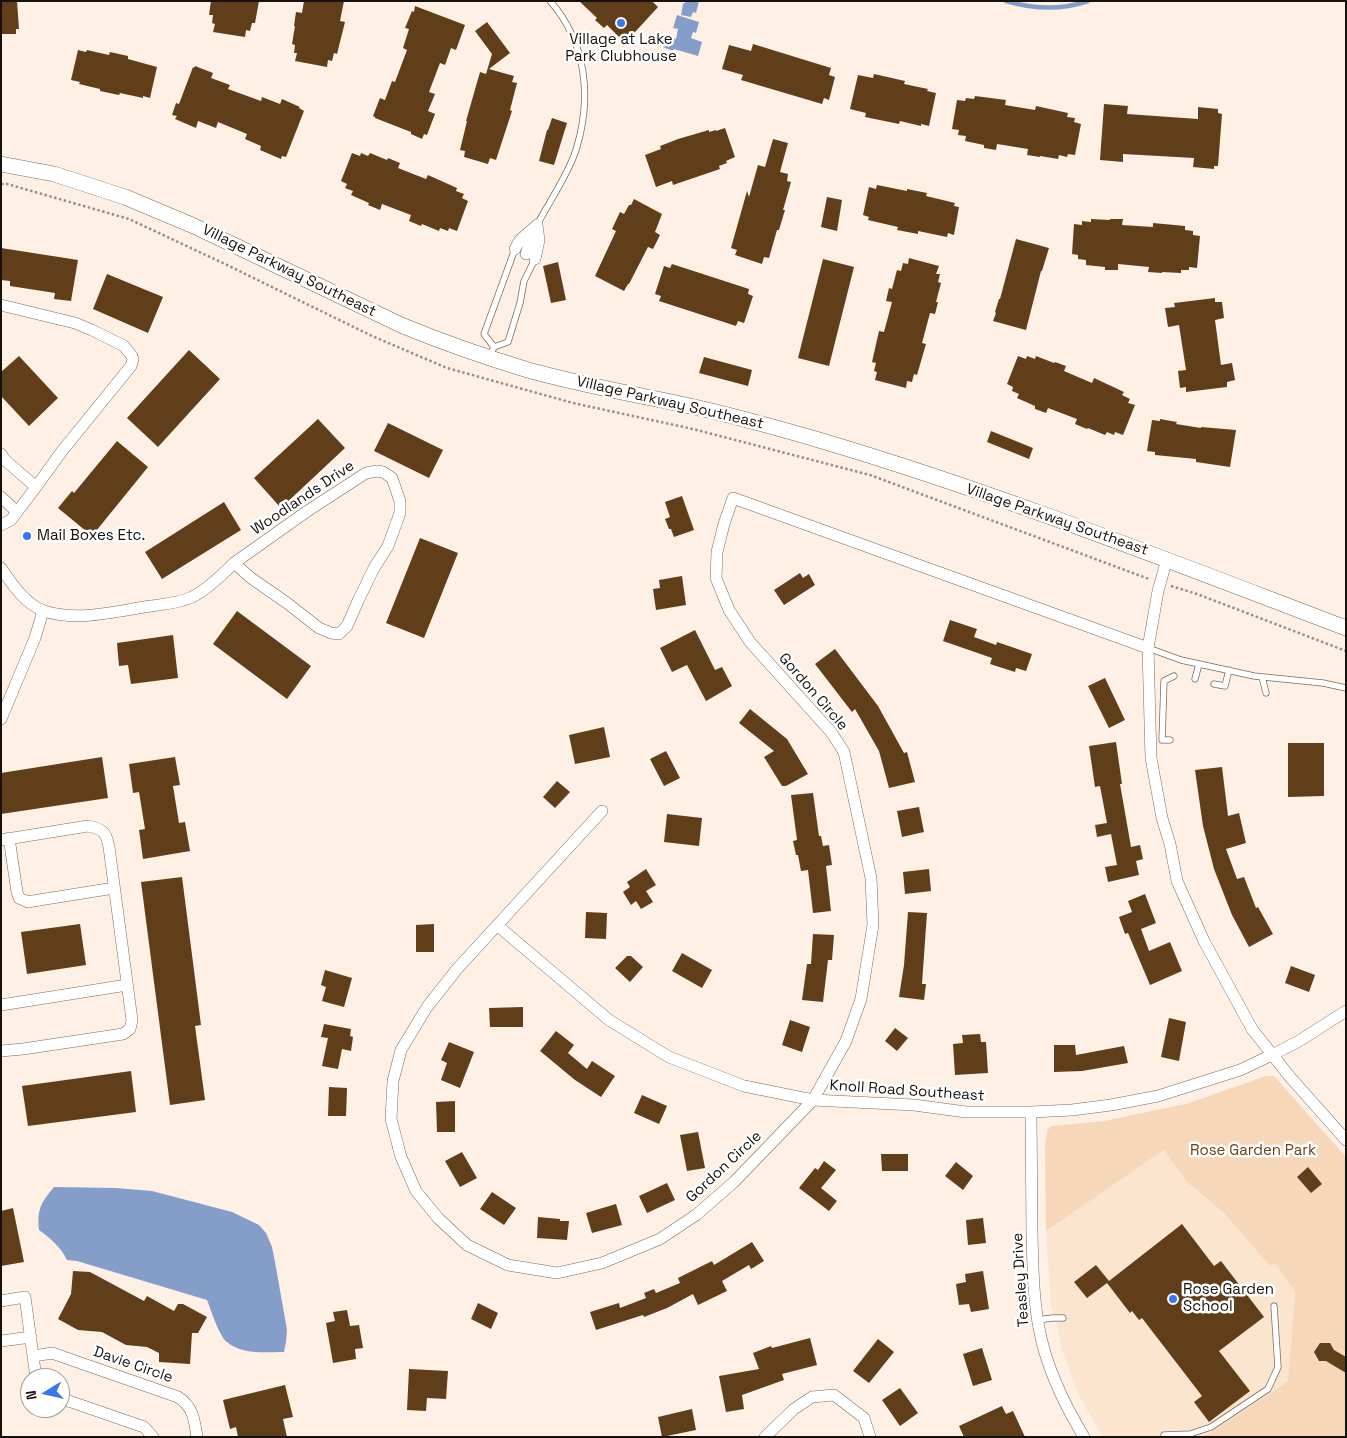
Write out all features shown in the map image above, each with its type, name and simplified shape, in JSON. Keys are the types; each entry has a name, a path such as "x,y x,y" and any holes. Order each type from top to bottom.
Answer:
{"street":[{"name":"Village Parkway Southeast","path":"1,164 54,174 126,197 194,226 400,325 434,338 492,352 527,370 704,409 819,440 922,473 1167,559 1346,628"},
{"path":"515,249 520,240 537,225"},
{"path":"531,256 537,225"},
{"path":"1,305 75,323 92,330 124,346 133,360 131,366 62,451 11,520 1,525"},
{"path":"1,454 5,460 36,487"},
{"name":"Woodlands Drive","path":"1,568 18,591 43,611 66,615 91,616 171,603 192,597 234,564 306,512 366,473 383,472 392,478 400,501 400,513 388,546 374,568 347,626 339,634 319,628 234,564"},
{"path":"1,497 17,512"},
{"name":"Gordon Circle","path":"602,811 457,969 427,1007 401,1050 392,1081 391,1119 401,1157 416,1191 438,1218 467,1245 508,1265 557,1273 602,1263 660,1239 696,1215 734,1182 813,1100 846,1041 861,999 872,925 871,878 844,752 831,732 750,642 729,610 716,578 717,552 733,498 1148,648"},
{"path":"1167,559 1160,582 1148,648 1152,758 1162,818 1170,844 1177,881 1204,941 1252,1029 1272,1055 1346,1140"},
{"path":"1,719 35,638 43,611"},
{"path":"1,1051 123,1034 130,1029 132,1020 127,985 114,888 107,837 104,832 88,826 5,839 17,892 19,898 23,900 33,901 114,888"},
{"name":"Knoll Road Southeast","path":"498,926 609,1020 669,1057 744,1086 813,1100 914,1105 966,1112 1031,1112 1072,1110 1112,1105 1158,1096 1240,1070 1299,1041 1346,1012"},
{"path":"1,1005 127,985"},
{"name":"Teasley Drive","path":"1031,1112 1033,1271 1038,1320 1053,1375 1084,1437"},
{"path":"1,1301 25,1297 35,1368"},
{"path":"1,1341 31,1337"},
{"name":"Davie Circle","path":"34,1356 52,1353 178,1397 191,1408 197,1437"},
{"path":"765,1437 794,1408 812,1397 834,1395 864,1418 870,1437"},
{"path":"70,1402 144,1428 153,1437"}],"lane":[{"path":"537,225 576,150 584,111 584,76 579,55 571,35 557,9 550,1"},
{"path":"515,249 484,334 492,352 508,342 520,303 531,256"},
{"path":"1148,648 1181,660 1262,677 1323,683 1346,688"},
{"path":"1195,679 1199,664"},
{"path":"1214,684 1225,686 1229,670"},
{"path":"1170,740 1162,740 1164,681 1174,676"},
{"path":"1262,677 1266,693"},
{"path":"1164,1435 1190,1434 1211,1427 1268,1388 1278,1367 1274,1306"},
{"path":"1038,1320 1063,1318"}],"path":[{"path":"1,184 7,184 129,219 226,264 372,336 447,368 573,403 693,429 870,475 1128,572 1197,594 1346,651"}],"shaded area":[{"name":"Rose Garden School","path":"1164,1150 1194,1189 1224,1213 1270,1266 1275,1262 1295,1291 1288,1381 1204,1437 1103,1437 1079,1396 1062,1350 1051,1307 1046,1231"}],"green space":[{"name":"Rose Garden Park","path":"1266,1076 1274,1076 1346,1157 1346,1437 1204,1437 1288,1381 1295,1292 1275,1263 1270,1266 1224,1213 1188,1183 1164,1150 1046,1231 1045,1147 1047,1131 1051,1126 1104,1121 1186,1104"}],"water":[{"path":"687,1 699,1 696,13 693,12 691,17 681,15 683,4"},
{"path":"677,15 699,22 696,33 693,32 691,38 702,42 698,56 663,47 666,36 676,39 678,29 673,28"},
{"path":"54,1187 116,1188 152,1191 232,1212 259,1225 266,1233 272,1247 275,1262 287,1330 284,1352 247,1351 227,1342 215,1322 207,1300 77,1261 67,1260 58,1247 39,1230 39,1211"}],"building":[{"path":"1,1 17,1 19,29 16,29 16,34 1,34"},
{"path":"211,1 259,1 255,23 252,23 250,31 246,30 245,37 213,32 215,24 212,23 213,15 209,15"},
{"path":"304,1 344,1 340,21 345,22 337,54 334,53 332,61 328,60 327,67 295,61 297,53 294,53 295,45 292,44 296,12 302,13"},
{"name":"Village at Lake Park Clubhouse","path":"579,1 652,1 658,7 625,43 607,25 604,28 595,20 597,18"},
{"path":"415,6 465,25 456,50 451,48 445,65 440,63 429,92 435,94 428,111 435,114 427,135 424,134 422,139 411,134 411,132 373,116 380,98 385,100 392,81 395,82 407,50 403,48 409,29 405,28 412,11 414,12"},
{"path":"487,22 510,53 489,69 514,76 512,82 517,83 510,110 512,111 496,160 490,158 488,164 464,157 465,151 460,150 480,72 486,74 492,54 475,31"},
{"path":"753,44 831,68 829,75 835,77 829,100 824,98 822,104 741,80 743,75 722,69 729,45 751,51"},
{"path":"78,50 109,55 110,52 128,56 128,59 157,67 150,98 100,91 100,89 71,80"},
{"path":"195,66 213,73 211,78 230,85 228,89 261,101 262,97 280,104 282,99 300,107 304,111 286,157 282,156 281,159 260,150 261,146 245,139 247,134 218,122 216,128 198,121 196,128 175,119 177,116 172,115 176,103 179,104"},
{"path":"874,74 905,81 904,84 928,89 927,91 936,93 929,126 900,121 899,124 865,117 866,113 850,109 858,75 873,78"},
{"path":"975,96 1006,100 1005,105 1035,110 1036,106 1068,113 1067,117 1075,118 1074,122 1081,124 1075,155 1068,154 1067,157 1059,155 1058,159 1040,157 1027,155 1028,149 997,144 996,150 965,141 966,136 958,135 959,130 952,129 957,100 974,99"},
{"path":"1104,104 1128,106 1127,114 1198,119 1198,107 1218,109 1218,113 1222,114 1218,166 1214,166 1214,169 1193,167 1194,158 1123,154 1123,162 1100,160"},
{"path":"552,118 567,123 554,165 539,161"},
{"path":"725,128 735,157 719,166 720,169 673,185 672,181 656,187 645,155 661,149 660,146 678,139 709,130 709,132"},
{"path":"773,139 788,143 780,172 788,174 787,181 791,182 779,230 777,230 769,258 764,257 762,264 735,255 737,250 731,248 747,191 749,197 758,165 765,167"},
{"path":"352,153 360,156 361,153 368,156 370,153 387,160 388,158 400,163 398,168 426,179 428,175 457,188 456,191 464,194 462,198 468,201 457,231 449,228 448,231 440,228 439,231 422,224 421,226 409,221 411,215 382,204 380,210 351,195 353,191 345,188 347,184 341,181"},
{"path":"877,185 927,193 926,196 955,203 954,206 959,207 954,235 948,233 947,237 918,231 918,234 897,230 898,227 868,220 869,217 863,215 869,187 876,189"},
{"path":"827,197 842,200 837,231 821,227"},
{"path":"634,199 662,214 655,232 660,235 653,249 648,247 624,291 595,276 616,231 612,229 620,212 624,214"},
{"path":"1091,219 1123,219 1122,225 1153,227 1153,223 1185,226 1185,230 1193,231 1193,235 1200,236 1197,268 1189,267 1189,270 1181,270 1181,273 1162,273 1148,272 1149,267 1118,264 1118,270 1105,270 1105,267 1086,265 1086,260 1078,259 1078,255 1072,254 1074,224 1082,225 1082,221 1091,222"},
{"path":"1016,239 1049,248 1026,330 993,321"},
{"path":"1,248 78,260 71,301 54,299 55,293 10,286 10,281 1,280"},
{"path":"909,258 939,266 936,274 940,274 938,282 941,283 935,314 930,313 922,343 926,344 917,375 914,374 912,382 907,381 906,388 875,380 877,372 874,371 876,363 872,362 879,331 884,332 892,302 886,301 889,288 892,289 897,270 901,271 903,263 908,264"},
{"path":"823,259 854,267 829,366 798,358"},
{"path":"558,262 566,300 551,303 543,266"},
{"path":"672,264 749,289 748,294 753,296 744,323 738,321 736,326 659,301 661,296 655,294 664,266 670,268"},
{"path":"107,274 163,297 148,333 93,309"},
{"path":"1215,298 1215,302 1222,302 1224,318 1215,320 1221,365 1232,363 1235,380 1227,382 1227,387 1186,392 1186,387 1180,388 1178,371 1186,370 1179,325 1168,327 1165,308 1175,307 1174,303"},
{"path":"189,350 220,379 158,447 127,418"},
{"path":"19,356 58,398 29,426 1,396 1,372"},
{"path":"1018,356 1026,359 1027,356 1035,359 1036,356 1055,362 1066,366 1064,371 1092,383 1094,378 1124,392 1122,395 1130,399 1128,403 1135,405 1123,435 1115,432 1114,435 1107,432 1105,435 1087,429 1075,424 1077,419 1048,408 1046,413 1035,409 1035,406 1017,398 1019,394 1012,391 1013,387 1007,384"},
{"path":"704,357 752,370 748,386 699,373"},
{"path":"318,419 345,448 281,508 254,478"},
{"path":"1160,419 1201,428 1236,430 1230,467 1196,462 1196,459 1155,455 1155,452 1147,451 1152,420 1160,421"},
{"path":"388,423 443,450 429,478 374,451"},
{"path":"991,431 1033,448 1029,459 987,442"},
{"path":"117,441 148,467 92,536 58,508 72,491 74,493"},
{"path":"682,496 694,530 674,537 665,519 670,517 665,502"},
{"path":"224,502 241,530 162,579 145,552"},
{"path":"420,538 458,553 424,638 386,623"},
{"path":"800,573 803,578 809,574 815,585 784,605 774,590"},
{"path":"682,576 686,605 656,610 653,589 660,588 659,580"},
{"path":"237,611 311,666 287,699 213,644"},
{"path":"950,620 977,629 974,637 996,645 997,642 1032,654 1026,671 1016,668 1015,672 990,664 992,658 943,641"},
{"path":"695,630 715,670 722,667 732,686 706,701 687,665 672,672 660,648"},
{"path":"173,635 178,678 131,684 128,665 119,666 117,643"},
{"path":"835,649 878,706 904,753 907,752 915,782 889,788 879,751 855,709 852,712 815,664"},
{"path":"1105,678 1125,720 1109,728 1088,686"},
{"path":"750,709 787,739 808,774 786,786 782,786 764,757 774,751 739,723"},
{"path":"604,727 610,757 575,764 569,735"},
{"path":"1116,742 1122,784 1120,784 1131,847 1140,845 1143,859 1136,861 1139,875 1108,882 1105,867 1117,865 1111,834 1097,837 1095,825 1107,823 1100,786 1095,787 1089,746"},
{"path":"1288,743 1324,743 1324,796 1288,797"},
{"path":"666,751 680,778 664,786 650,759"},
{"path":"102,757 108,798 1,814 1,773"},
{"path":"175,757 180,785 173,786 179,823 185,822 190,851 143,859 139,830 145,829 139,792 133,793 129,764"},
{"path":"1222,767 1228,816 1239,813 1246,843 1226,849 1237,879 1244,877 1256,908 1258,907 1273,934 1249,947 1232,915 1214,869 1203,826 1195,770"},
{"path":"557,781 570,792 555,808 543,797"},
{"path":"813,793 819,836 821,836 823,846 829,845 832,865 826,866 831,911 813,913 808,870 801,871 793,841 797,840 791,795"},
{"path":"919,807 924,832 902,837 897,811"},
{"path":"667,814 702,818 699,846 664,842"},
{"path":"646,869 656,885 646,891 653,902 641,909 636,901 631,905 623,892 630,887 627,882"},
{"path":"929,869 931,891 905,894 903,872"},
{"path":"182,877 201,1025 195,1026 205,1100 170,1105 141,882"},
{"path":"1145,894 1156,923 1141,929 1149,951 1170,942 1182,971 1150,985 1128,933 1125,934 1119,917 1132,912 1128,901"},
{"path":"586,912 607,913 606,939 585,938"},
{"path":"908,912 927,913 922,984 926,984 924,1000 899,997 904,965"},
{"path":"80,924 86,965 27,974 21,932"},
{"path":"434,924 434,952 416,952 416,925"},
{"path":"813,934 834,935 832,960 828,960 823,1002 802,1000 807,964 811,964"},
{"path":"682,953 712,970 702,988 672,971"},
{"path":"627,956 631,956 643,967 630,982 615,968"},
{"path":"1291,966 1315,975 1309,992 1285,983"},
{"path":"325,970 352,978 344,1007 322,1001 326,987 321,985"},
{"path":"523,1007 523,1027 490,1027 489,1008"},
{"path":"1169,1018 1186,1022 1179,1061 1161,1057"},
{"path":"790,1020 810,1027 802,1052 782,1045"},
{"path":"324,1024 351,1029 350,1036 353,1037 351,1051 342,1049 338,1069 322,1066 328,1038 321,1037"},
{"path":"895,1028 908,1038 897,1051 885,1041"},
{"path":"556,1031 574,1045 568,1053 587,1069 592,1061 615,1076 601,1097 575,1080 540,1051"},
{"path":"980,1034 981,1042 986,1042 988,1073 955,1075 953,1044 963,1043 962,1035"},
{"path":"449,1042 474,1052 460,1088 441,1080 447,1063 441,1060"},
{"path":"1054,1045 1075,1045 1076,1055 1124,1046 1128,1063 1082,1071 1054,1072"},
{"path":"131,1071 136,1112 28,1126 22,1086"},
{"path":"329,1087 347,1088 346,1116 328,1116"},
{"path":"642,1095 667,1106 659,1124 634,1113"},
{"path":"455,1101 455,1132 437,1132 436,1102"},
{"path":"698,1132 705,1168 687,1171 680,1135"},
{"path":"462,1152 477,1178 460,1187 445,1161"},
{"path":"881,1154 908,1154 908,1171 882,1171"},
{"path":"824,1161 836,1170 821,1188 837,1201 829,1211 799,1188 815,1168 818,1170"},
{"path":"956,1162 973,1176 963,1190 945,1176"},
{"path":"1308,1167 1322,1184 1311,1193 1297,1177"},
{"path":"667,1183 675,1200 647,1213 639,1196"},
{"path":"492,1192 516,1208 504,1225 480,1209"},
{"path":"616,1204 622,1225 592,1233 586,1213"},
{"path":"13,1208 24,1262 1,1266 1,1211"},
{"path":"538,1217 569,1221 567,1240 537,1238"},
{"path":"983,1218 986,1243 968,1245 966,1220"},
{"path":"1182,1224 1214,1266 1221,1261 1264,1317 1219,1351 1250,1391 1209,1422 1194,1402 1202,1396 1142,1318 1139,1320 1132,1311 1130,1313 1107,1283 1087,1298 1074,1282 1096,1265 1109,1281"},
{"path":"752,1242 764,1261 751,1269 749,1265 722,1281 727,1291 698,1305 693,1294 667,1308 644,1317 643,1315 596,1330 590,1312 619,1303 620,1308 646,1298 644,1293 654,1289 656,1293 680,1283 678,1278 712,1261 714,1265"},
{"path":"73,1271 90,1272 144,1301 147,1296 174,1311 178,1304 183,1304 207,1317 198,1333 192,1333 190,1364 159,1362 159,1353 147,1347 126,1345 102,1332 78,1330 58,1319 71,1294"},
{"path":"983,1271 989,1309 971,1312 969,1304 959,1305 956,1284 966,1282 965,1274"},
{"path":"478,1303 498,1313 491,1329 471,1319"},
{"path":"347,1310 350,1326 359,1325 363,1348 355,1349 356,1359 333,1363 326,1323 335,1321 333,1312"},
{"path":"810,1338 817,1365 782,1374 784,1380 742,1395 744,1409 726,1412 719,1376 759,1369 753,1353 771,1346 772,1348"},
{"path":"878,1339 894,1352 869,1383 853,1371"},
{"path":"1320,1343 1330,1343 1334,1350 1346,1357 1346,1373 1326,1361 1319,1361 1314,1352"},
{"path":"982,1348 992,1380 973,1386 963,1354"},
{"path":"409,1369 448,1371 446,1399 427,1398 426,1411 407,1410"},
{"path":"285,1385 293,1417 283,1419 287,1437 238,1437 236,1427 230,1429 223,1400"},
{"path":"900,1388 918,1413 900,1426 882,1400"},
{"path":"1002,1406 1006,1414 1013,1411 1025,1437 964,1437 959,1426"},
{"path":"692,1409 696,1430 662,1437 658,1417"}],"waterway":[{"path":"1006,1 1037,7 1068,6 1088,1"}],"place":[{"name":"Village at Lake Park Clubhouse","path":"621,23"},
{"name":"Mail Boxes Etc.","path":"27,536"},
{"name":"Rose Garden School","path":"1173,1299"}]}
